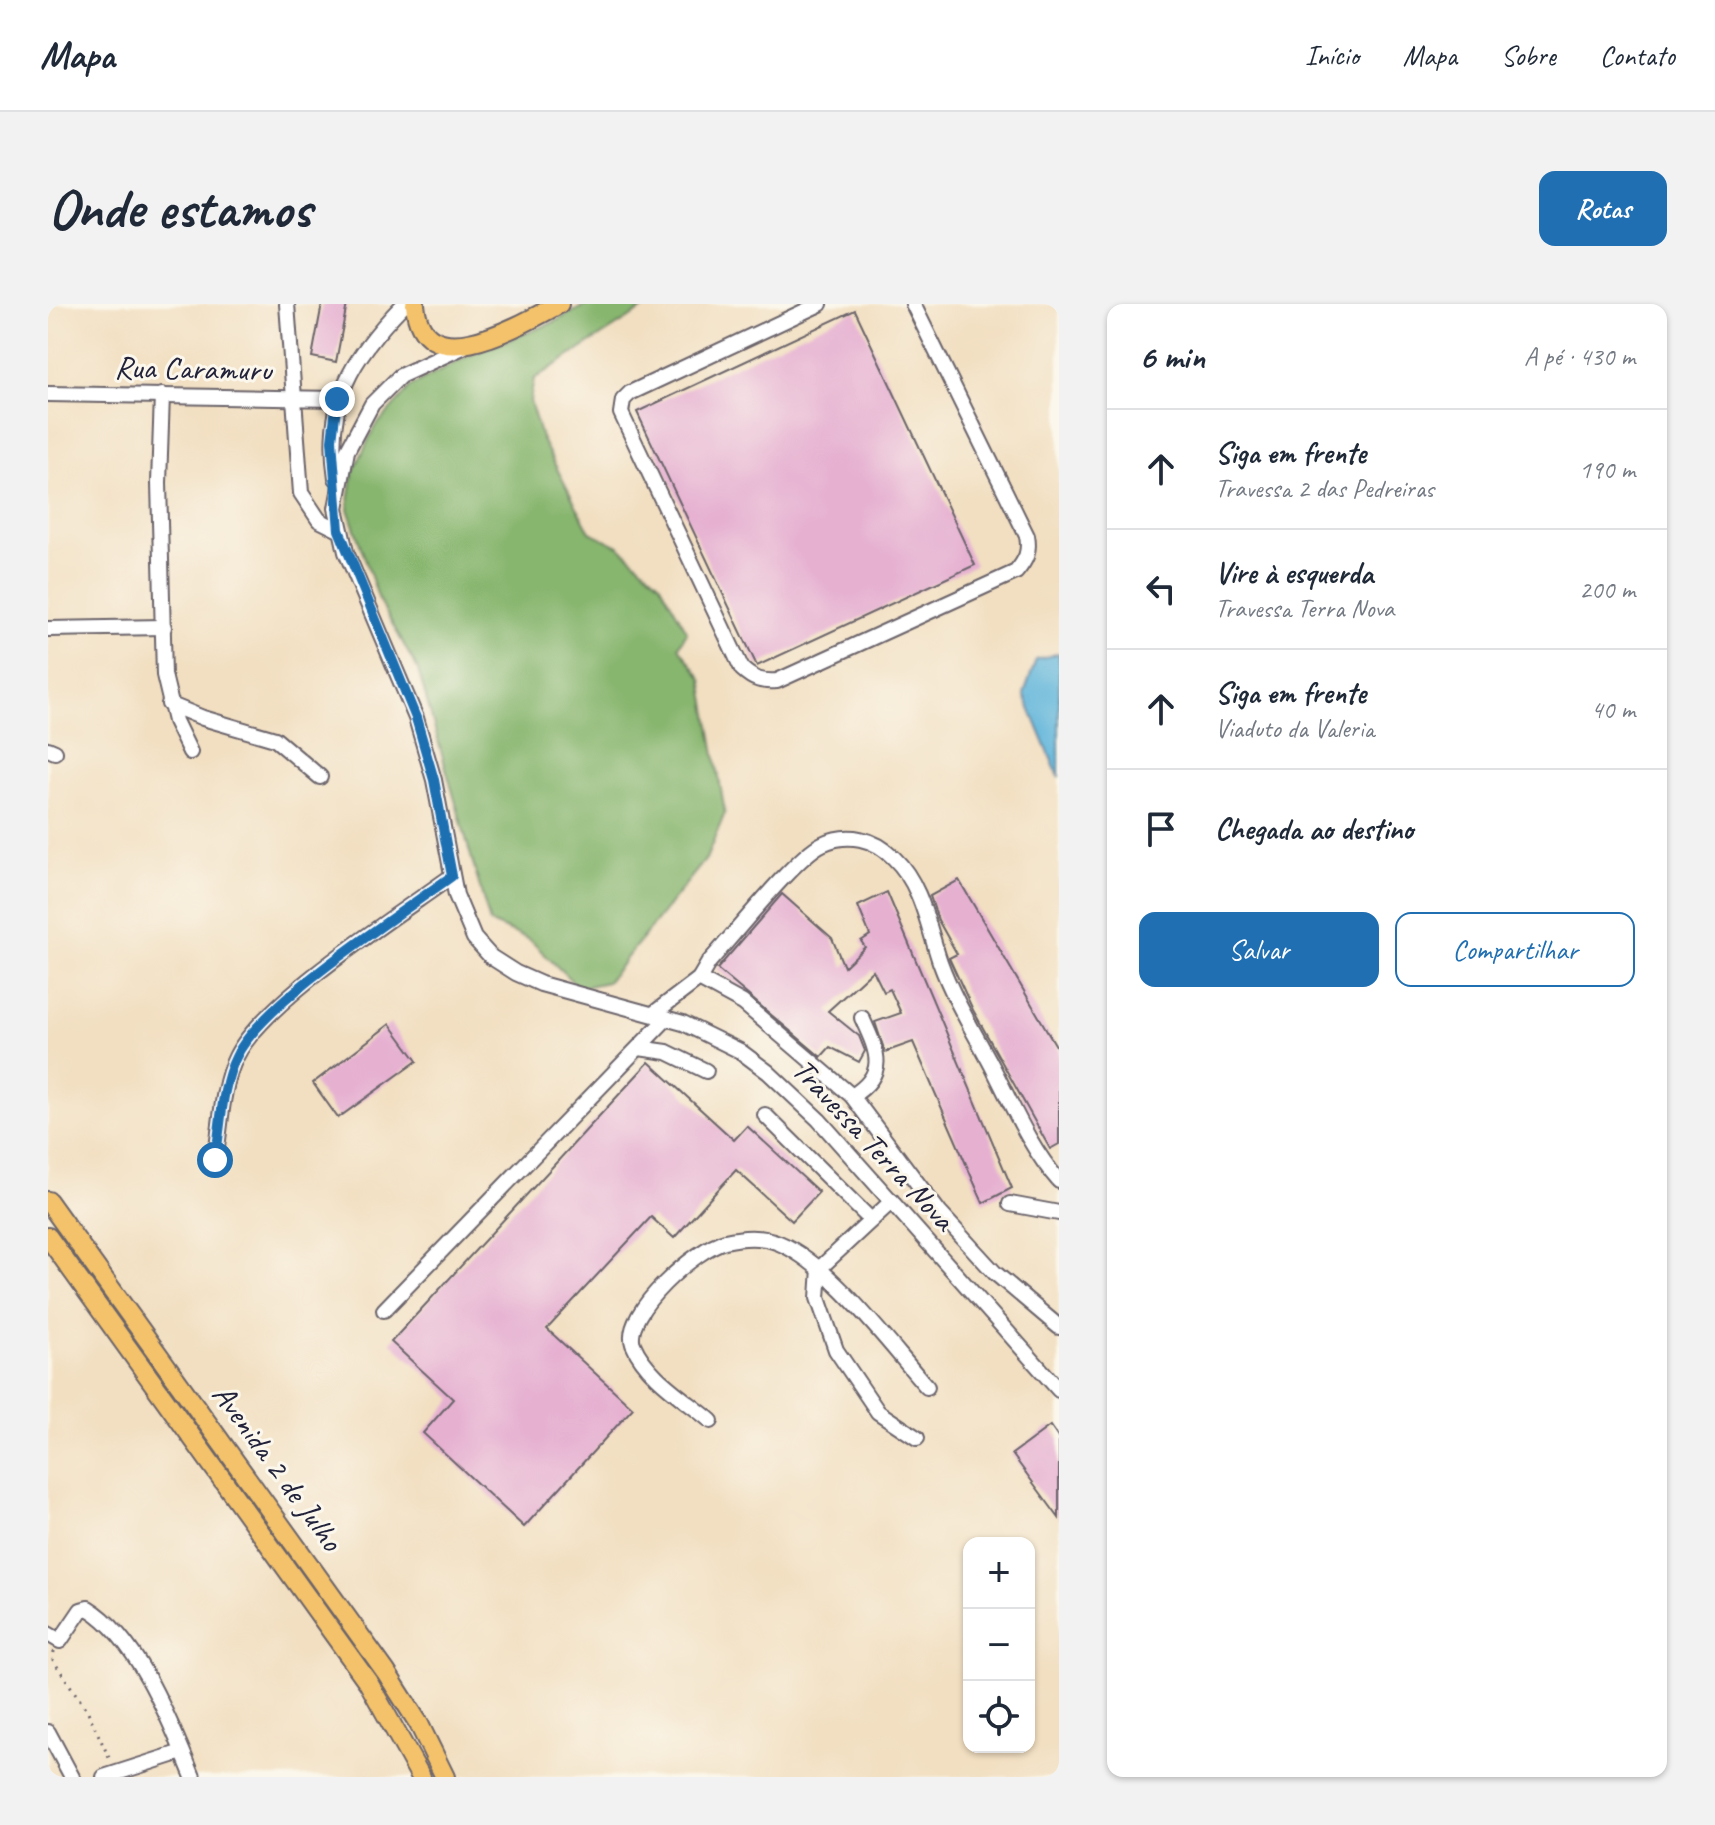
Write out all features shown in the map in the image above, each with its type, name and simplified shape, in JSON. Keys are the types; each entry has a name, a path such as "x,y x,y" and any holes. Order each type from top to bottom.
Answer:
{"main road":[{"path":"415,304 416,315 427,334 438,342 463,347 559,304"},
{"name":"Avenida 2 de Julho","path":"48,1201 369,1647 403,1697 445,1777"},
{"name":"Avenida 2 de Julho","path":"48,1237 368,1682 421,1777"}],"street":[{"path":"287,304 301,493 319,520 339,530"},
{"path":"338,486 332,440 337,399 362,353 404,304"},
{"path":"820,304 630,393 623,400 621,413 742,669 752,678 763,681 777,681 1016,572 1025,561 1029,549 1027,536 913,304"},
{"path":"338,486 347,451 372,404 400,376 463,347"},
{"name":"Rua Caramuru","path":"48,394 337,399"},
{"path":"162,395 159,483 164,675 169,704 190,752"},
{"name":"Travessa Terra Nova","path":"338,486 339,530 416,718 434,780 460,910 474,938 502,966 541,984 660,1016 716,1038 768,1072 819,1120 1059,1390"},
{"path":"48,629 164,627"},
{"path":"169,704 203,718 275,739 320,777"},
{"path":"384,1310 639,1048 660,1016 699,979 709,962 805,857 835,839 870,840 894,857 905,870 922,903 941,964 958,1001 1036,1149 1059,1181"},
{"path":"215,1160 228,1082 243,1045 264,1022 331,964 452,876"},
{"path":"699,979 743,1003 852,1096 939,1212 995,1273 1059,1327"},
{"path":"852,1096 867,1087 876,1070 877,1051 862,1018"},
{"path":"639,1048 667,1052 706,1071"},
{"path":"765,1115 871,1220"},
{"path":"892,1201 820,1268 818,1298 836,1350 878,1412 917,1438"},
{"path":"1010,1204 1059,1213"},
{"path":"711,1421 642,1358 633,1342 631,1328 636,1315 676,1273 722,1241 764,1238 781,1244 820,1268 927,1387"},
{"path":"54,1637 81,1610 88,1608 103,1620 150,1683 193,1777"},
{"path":"48,1732 72,1777"},
{"path":"113,1776 182,1752"}],"path":[{"path":"54,1637 53,1660 88,1712 113,1776"}],"green space":[{"path":"588,304 651,304 534,379 530,401 541,438 590,532 619,546 660,583 687,631 679,647 702,679 725,813 706,859 607,982 579,988 529,939 490,923 418,670 379,600 348,509 353,473 374,428 412,386 468,356 552,323"}],"water":[{"path":"1059,653 1059,778 1024,694 1036,660"}],"building":[{"path":"322,304 347,304 336,362 312,357"},
{"path":"855,310 975,565 757,666 637,412"},
{"path":"959,880 1059,1051 1059,1144 1050,1149 973,1010 949,958 957,954 938,920 930,896"},
{"path":"887,892 1012,1188 983,1203 913,1042 885,1052 875,1022 901,1013 890,989 884,992 873,970 828,1011 859,1036 865,1051 859,1062 830,1047 821,1057 717,969 782,894 832,938 844,967 865,947 861,941 870,935 858,906"},
{"path":"390,1024 417,1061 338,1118 313,1083"},
{"path":"649,1062 734,1140 747,1126 819,1192 792,1221 736,1170 674,1238 651,1217 547,1329 633,1408 524,1527 423,1433 453,1399 391,1342"},
{"path":"1050,1426 1059,1439 1059,1518 1012,1454"}],"route":[{"path":"215,1160 228,1082 234,1060 243,1045 264,1022 331,964 452,876 434,780 416,718 339,530 336,508 338,486 332,440 337,399"}]}
